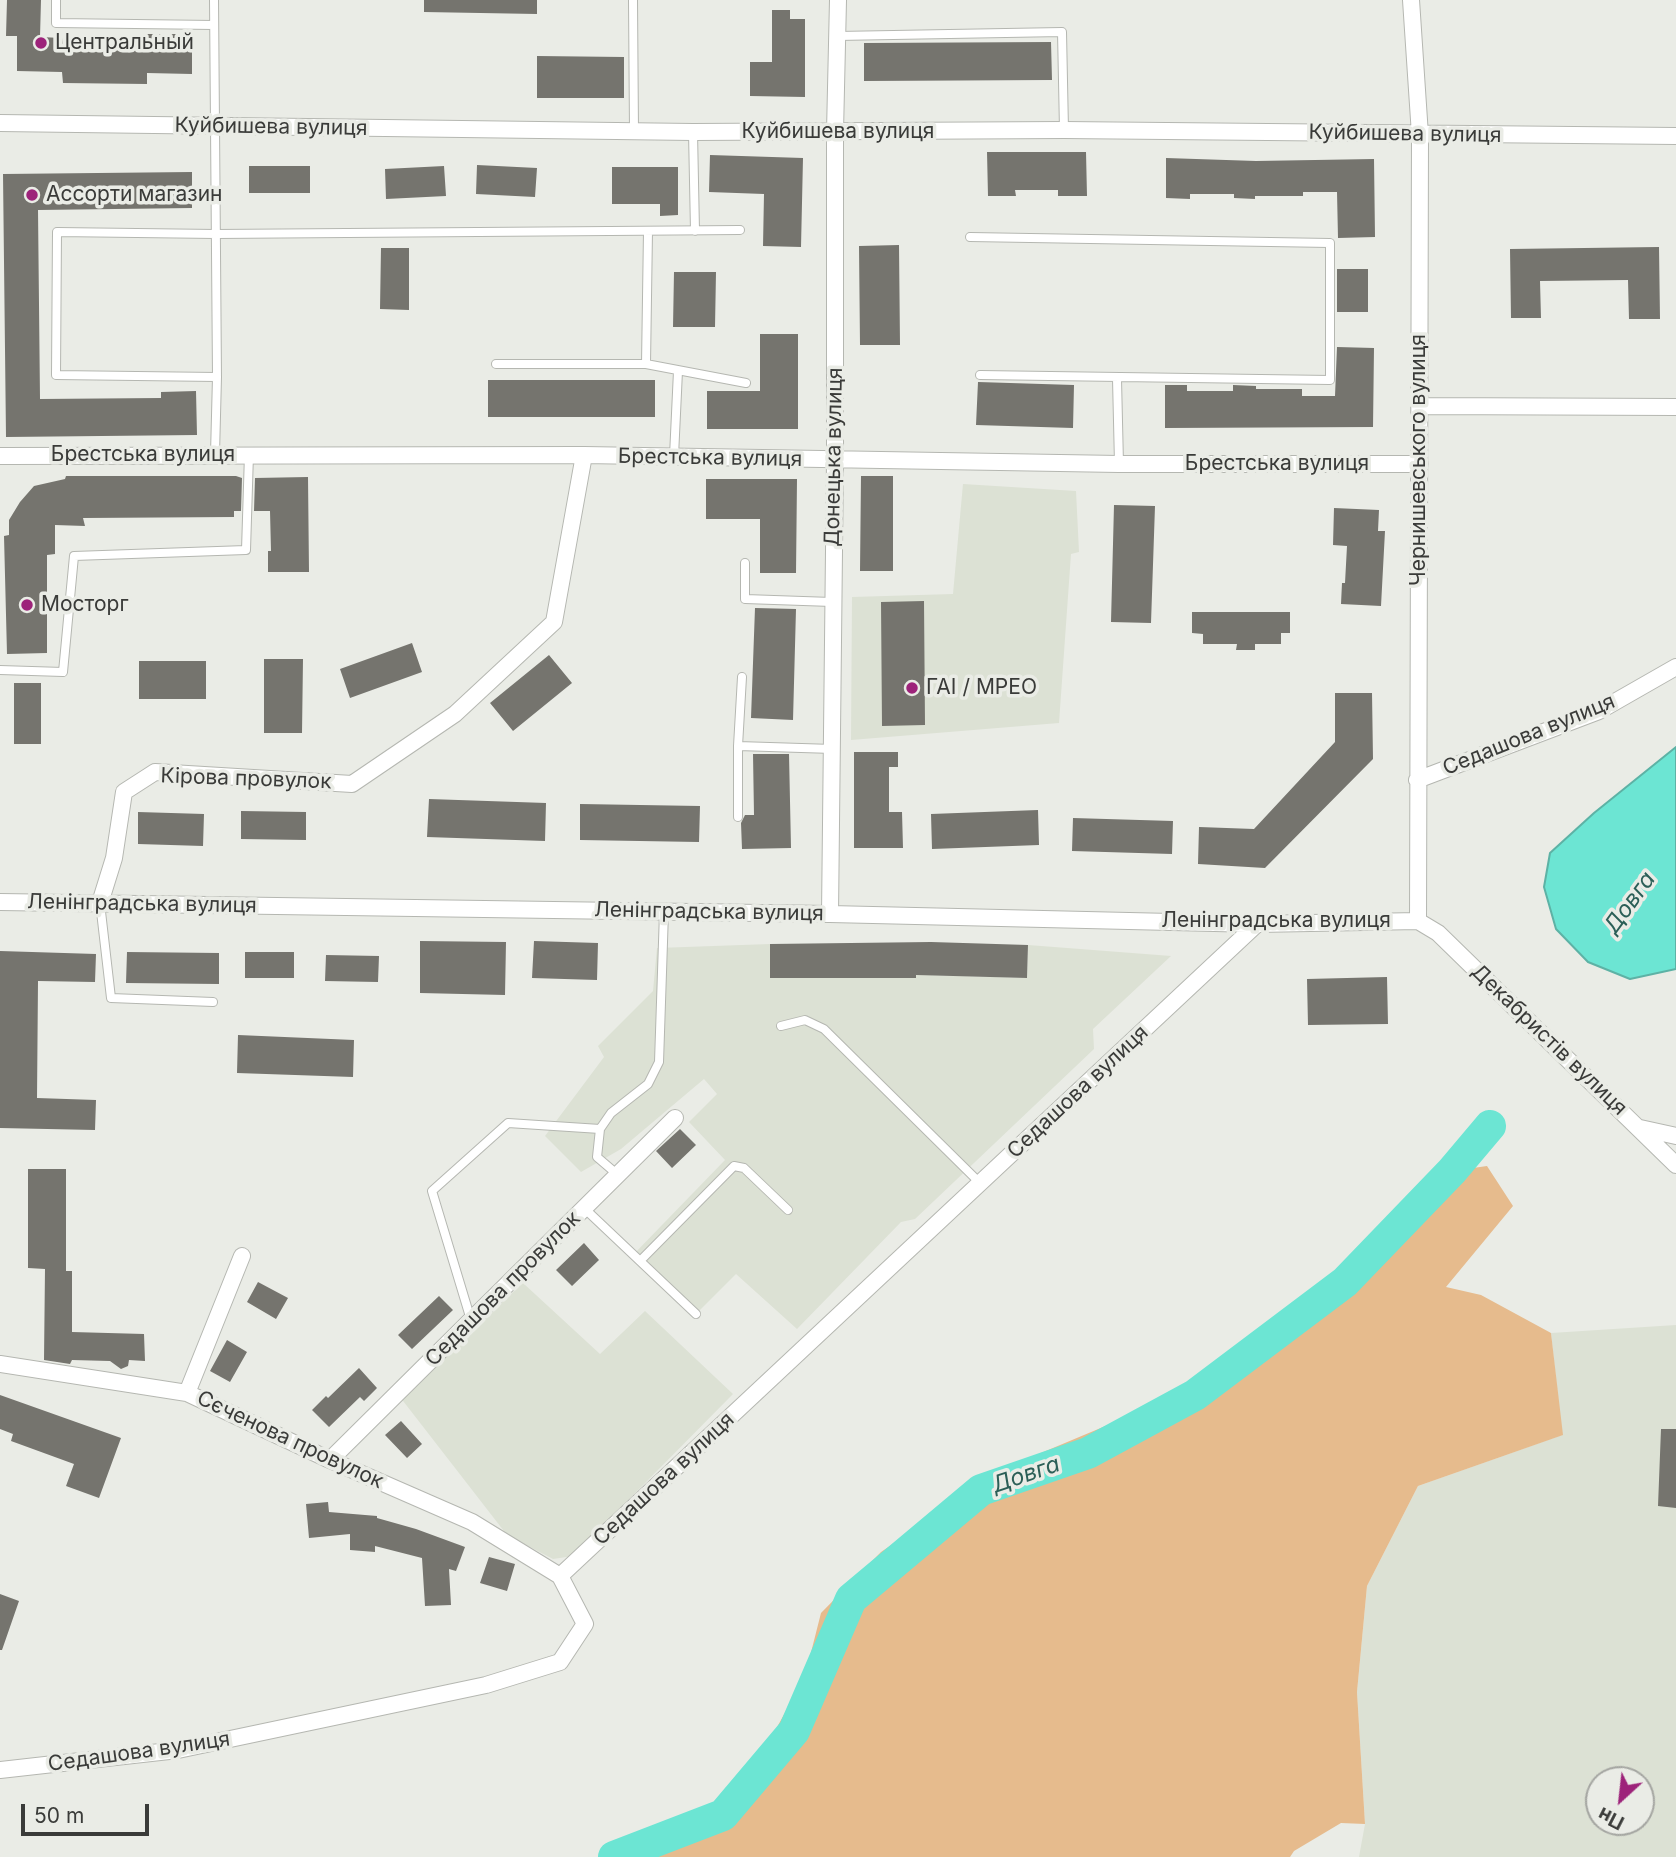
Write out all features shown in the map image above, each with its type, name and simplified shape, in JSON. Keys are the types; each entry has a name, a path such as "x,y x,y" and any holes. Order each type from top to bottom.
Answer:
{"street":[{"name":"Донецька вулиця","path":"830,914 838,0"},
{"name":"Чернишевського вулиця","path":"1410,0 1420,135 1418,921"},
{"name":"Куйбишева вулиця","path":"0,123 693,132 1064,130 1676,136"},
{"path":"1420,406 1676,407"},
{"name":"Брестська вулиця","path":"0,456 584,455 1119,464 1420,464"},
{"name":"Кірова провулок","path":"100,903 114,858 124,792 155,772 352,784 455,714 554,622 584,455"},
{"name":"Седашова вулиця","path":"1417,780 1599,711 1676,667"},
{"name":"Ленінградська вулиця","path":"0,902 830,914 1257,925 1418,921"},
{"name":"Декабристів вулиця","path":"1418,921 1438,933 1676,1165"},
{"name":"Седашова вулиця","path":"0,1770 178,1750 486,1685 560,1662 584,1624 561,1576 1257,925"},
{"name":"Седашова провулок","path":"330,1460 675,1118"},
{"path":"1640,1128 1676,1136"},
{"path":"187,1393 242,1256"},
{"name":"Сєченова провулок","path":"0,1364 187,1393 472,1522 561,1576"}],"lane":[{"path":"56,0 56,23 214,25"},
{"path":"214,0 217,377 215,454"},
{"path":"633,0 634,131"},
{"path":"837,36 1062,32 1064,130"},
{"path":"693,132 695,231"},
{"path":"217,377 56,375 57,232 216,234 740,230"},
{"path":"646,364 648,231"},
{"path":"970,237 1330,243 1329,380 980,375"},
{"path":"496,364 646,364 746,383"},
{"path":"674,456 678,372"},
{"path":"1117,379 1119,464"},
{"path":"0,670 63,672 74,556 246,551 249,454"},
{"path":"746,563 745,599 832,602"},
{"path":"738,817 742,677"},
{"path":"738,746 833,749"},
{"path":"100,903 111,998 213,1002"},
{"path":"618,1175 597,1157 600,1129 611,1113 648,1084 659,1062 664,912"},
{"path":"781,1026 805,1020 824,1029 980,1183"},
{"path":"471,1320 432,1191 508,1123 600,1129"},
{"path":"640,1261 734,1166 744,1168 788,1210"},
{"path":"584,1208 696,1314"}],"shaded area":[{"path":"963,484 1076,491 1079,552 1071,554 1059,723 851,740 852,597 953,594"},
{"path":"770,944 771,978 915,978 916,963 931,975 1027,978 1028,945 1171,956 1093,1029 1094,1049 915,1219 901,1222 797,1329 736,1274 693,1317 632,1256 725,1160 689,1122 717,1094 704,1079 621,1149 581,1172 545,1136 604,1057 598,1046 653,991 657,948"},
{"path":"1487,1166 1513,1206 1446,1287 1481,1295 1551,1333 1563,1435 1418,1486 1367,1586 1357,1692 1365,1824 1341,1823 1294,1851 1290,1857 605,1857 712,1805 764,1751 805,1676 821,1613 881,1552 922,1524 1041,1453 1115,1422 1195,1395 1285,1312 1338,1274 1407,1203 1452,1171"},
{"path":"523,1283 600,1354 645,1311 733,1394 573,1556 553,1559 507,1535 400,1397"},
{"path":"1676,1325 1676,1857 1359,1857 1365,1824 1357,1692 1367,1586 1418,1486 1562,1435 1551,1333"}],"water":[{"path":"1676,747 1676,969 1630,979 1588,962 1556,929 1544,887 1550,853 1594,813"}],"building":[{"path":"7,0 41,0 40,37 62,38 63,48 142,49 142,34 192,34 192,74 147,73 147,84 63,83 62,72 17,71 17,36 6,36"},
{"path":"424,0 537,0 537,14 424,12"},
{"path":"772,10 790,10 790,19 805,19 805,97 750,96 750,62 772,62"},
{"path":"1051,42 1052,80 864,81 864,43"},
{"path":"537,56 624,57 624,98 537,98"},
{"path":"987,152 1086,152 1087,196 1058,196 1058,190 1015,190 1016,196 988,196"},
{"path":"710,155 803,158 801,247 763,246 764,194 709,192"},
{"path":"1166,158 1256,161 1374,159 1375,237 1338,238 1337,192 1303,192 1303,196 1255,196 1255,199 1234,198 1234,194 1190,194 1190,199 1166,198"},
{"path":"477,165 537,168 535,197 476,194"},
{"path":"249,166 310,166 310,193 249,193"},
{"path":"444,166 446,196 386,199 385,169"},
{"path":"612,167 678,167 678,215 660,216 660,204 612,204"},
{"path":"192,172 192,208 38,210 40,399 161,398 161,392 196,391 197,435 6,437 3,174"},
{"path":"899,245 900,345 860,345 859,246"},
{"path":"1659,247 1660,319 1629,319 1628,280 1540,281 1541,318 1511,318 1510,249"},
{"path":"381,248 409,248 409,310 380,309"},
{"path":"1337,269 1368,269 1368,312 1337,312"},
{"path":"674,272 716,272 715,327 673,327"},
{"path":"760,334 798,334 798,429 707,429 707,391 760,391"},
{"path":"1337,347 1374,348 1373,427 1165,428 1165,385 1187,385 1187,391 1233,391 1233,385 1256,386 1256,389 1302,389 1302,396 1335,396"},
{"path":"488,380 655,380 655,417 488,417"},
{"path":"978,382 1074,385 1073,428 976,425"},
{"name":"Мосторг","path":"66,476 236,476 242,478 241,511 234,511 234,517 83,518 85,526 55,525 55,554 47,555 47,653 7,654 4,536 9,535 9,520 34,486 65,479"},
{"path":"861,476 893,476 893,571 860,571"},
{"path":"308,477 309,572 268,572 268,551 271,551 270,511 254,511 255,478"},
{"path":"706,479 797,479 796,573 760,573 760,519 706,519"},
{"path":"1114,505 1155,506 1151,623 1111,622"},
{"path":"1334,508 1379,510 1378,531 1385,531 1381,606 1341,604 1347,546 1333,545"},
{"path":"924,601 925,725 882,726 881,602"},
{"path":"755,608 796,609 793,720 751,718"},
{"path":"1192,612 1290,612 1290,633 1281,633 1281,644 1255,644 1255,650 1236,650 1237,644 1203,644 1203,634 1192,633"},
{"path":"412,643 422,672 350,698 340,669"},
{"path":"549,655 572,683 513,731 490,703"},
{"path":"264,659 303,659 302,733 264,733"},
{"path":"139,661 206,661 206,699 139,699"},
{"path":"14,683 41,683 41,744 14,744"},
{"path":"1335,693 1372,693 1373,759 1265,868 1198,864 1199,827 1254,829 1335,742"},
{"path":"854,752 898,752 898,767 889,767 889,812 902,812 903,848 854,848"},
{"path":"753,754 789,754 791,848 742,849 741,823 745,815 754,815"},
{"path":"429,799 546,803 545,841 427,837"},
{"path":"580,804 700,806 699,842 580,840"},
{"path":"1038,810 1039,845 932,849 931,814"},
{"path":"241,811 306,812 306,840 241,839"},
{"path":"138,812 204,814 203,846 138,844"},
{"path":"1073,818 1173,821 1172,854 1072,851"},
{"path":"420,941 506,942 505,995 420,993"},
{"path":"534,941 598,943 597,980 532,978"},
{"path":"931,942 1028,945 1027,978 916,975 916,978 770,978 770,944"},
{"path":"0,951 96,954 95,982 38,981 37,1098 96,1100 95,1130 0,1128"},
{"path":"127,952 219,953 219,984 126,983"},
{"path":"245,952 294,952 294,978 245,978"},
{"path":"326,955 379,956 378,982 325,981"},
{"path":"1387,977 1388,1024 1308,1025 1307,979"},
{"path":"238,1035 354,1040 353,1077 237,1073"},
{"path":"680,1129 696,1145 672,1168 656,1151"},
{"path":"28,1169 66,1169 66,1271 72,1271 72,1332 144,1334 145,1361 129,1360 128,1366 121,1369 110,1361 72,1360 70,1364 44,1360 45,1269 28,1268"},
{"path":"584,1243 599,1260 572,1286 556,1270"},
{"path":"258,1282 288,1298 276,1319 247,1302"},
{"path":"439,1296 453,1310 412,1349 398,1335"},
{"path":"227,1340 247,1352 230,1382 210,1371"},
{"path":"359,1368 377,1388 364,1401 360,1397 329,1427 312,1410"},
{"path":"0,1395 121,1438 99,1498 66,1486 74,1464 11,1441 13,1434 0,1429"},
{"path":"401,1421 422,1444 407,1458 385,1435"},
{"path":"1661,1429 1676,1429 1676,1508 1658,1506"},
{"path":"328,1502 329,1512 377,1516 465,1547 456,1571 449,1569 451,1605 425,1606 422,1558 375,1546 375,1552 350,1550 350,1534 309,1538 306,1504"},
{"path":"489,1557 515,1564 507,1591 480,1583"},
{"path":"0,1594 19,1601 2,1650 0,1650"}],"waterway":[{"name":"Довга","path":"614,1857 723,1815 794,1731 851,1599 981,1490 1088,1453 1195,1395 1345,1282 1452,1171 1490,1126"}],"place":[{"name":"Центральный","path":"41,43"},
{"name":"Ассорти магазин","path":"32,195"},
{"name":"Мосторг","path":"27,605"},
{"name":"ГАІ / МРЕО","path":"912,688"}]}
